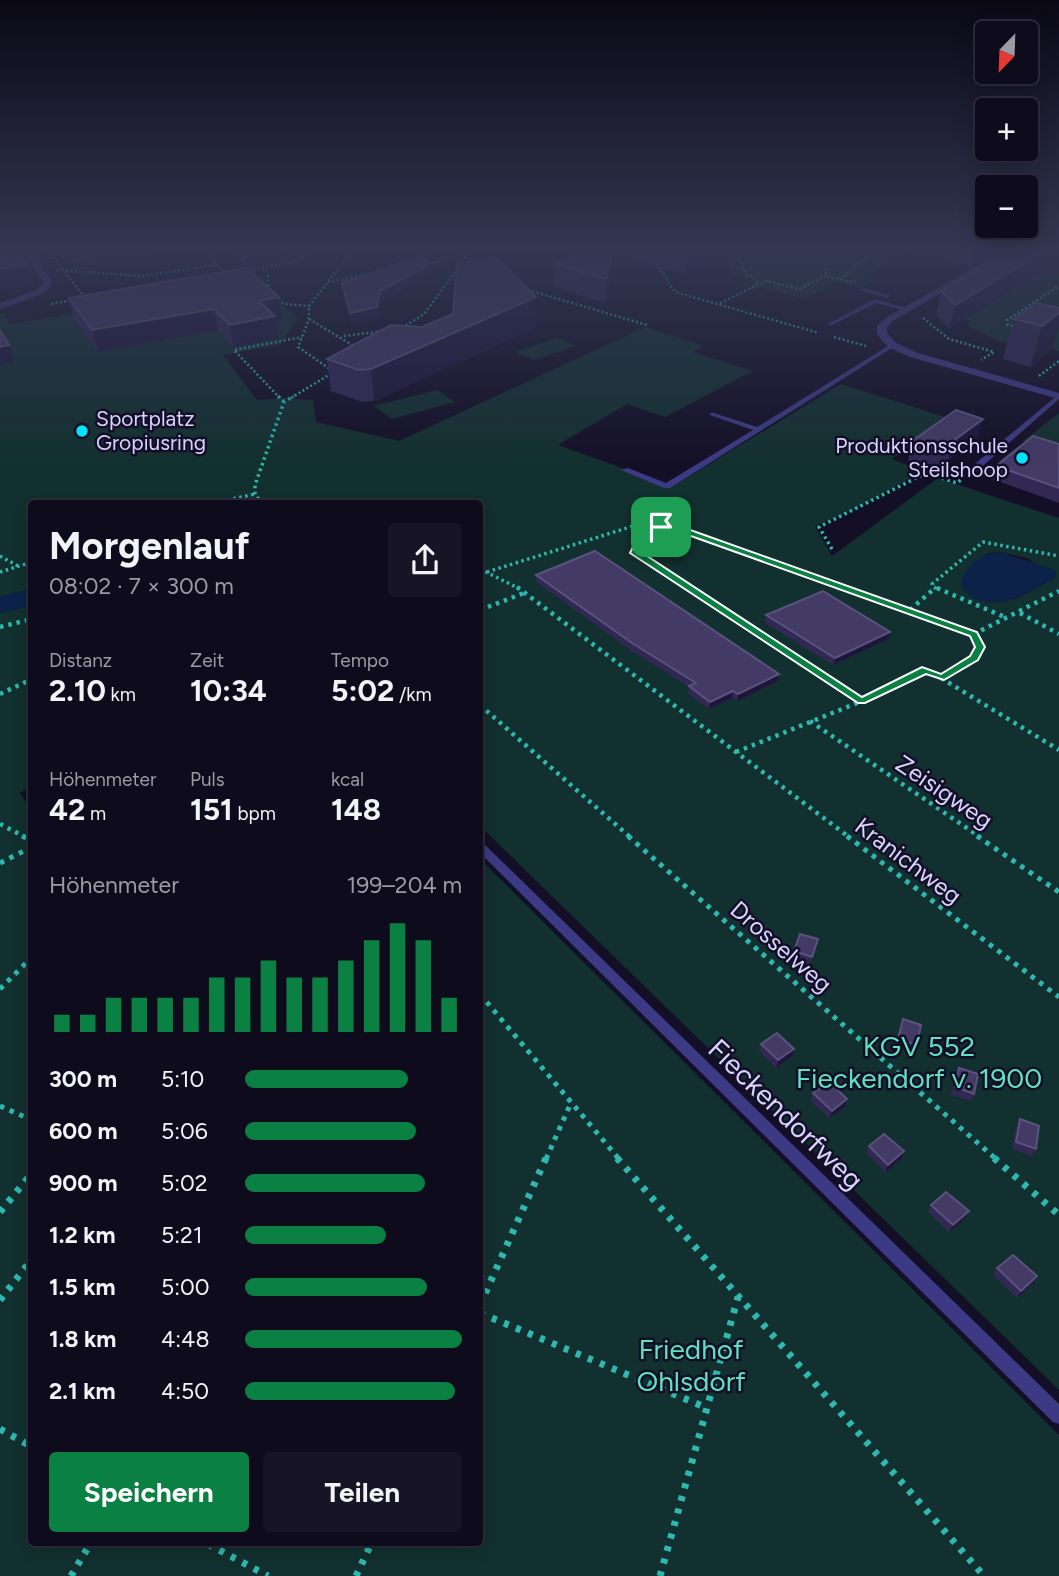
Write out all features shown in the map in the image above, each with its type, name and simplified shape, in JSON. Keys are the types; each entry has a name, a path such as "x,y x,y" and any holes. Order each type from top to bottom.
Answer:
{"street":[{"path":"886,323 881,328 889,348 1059,396"}],"lane":[{"path":"625,470 667,486 889,348"},
{"path":"974,469 1059,396"},
{"path":"712,414 758,429"},
{"name":"Fieckendorfweg","path":"483,850 1059,1416"}],"path":[{"path":"255,494 284,402 334,372 298,347 308,323"},
{"path":"316,323 343,337 363,353"},
{"path":"402,328 411,323"},
{"path":"636,323 647,326"},
{"path":"790,323 889,348"},
{"path":"931,323 949,339 994,352 965,370"},
{"path":"1008,323 1021,328"},
{"path":"343,337 390,330"},
{"path":"284,402 234,350 302,337"},
{"path":"832,549 819,527 926,473 957,483 974,469"},
{"path":"646,522 667,486"},
{"path":"228,500 255,494"},
{"path":"255,494 259,500"},
{"path":"486,573 646,522 661,527 679,528 974,634 1059,591"},
{"path":"661,527 642,537 633,551 862,701"},
{"path":"1008,618 933,584 983,542 1059,556"},
{"path":"0,556 18,566"},
{"path":"0,572 28,563"},
{"name":"Kranichweg","path":"483,571 526,592 1059,997"},
{"path":"909,611 937,588"},
{"path":"483,609 526,592"},
{"path":"1020,613 1059,634"},
{"path":"0,627 28,621"},
{"path":"941,678 974,658 980,647 974,634"},
{"path":"736,752 862,701 926,670 1059,750"},
{"path":"0,694 28,681"},
{"name":"Drosselweg","path":"483,708 1059,1215"},
{"name":"Zeisigweg","path":"810,722 1059,892"},
{"path":"0,824 28,839"},
{"path":"0,863 28,849"},
{"path":"0,989 28,961"},
{"path":"483,998 570,1104 984,1576"},
{"path":"483,1298 570,1104"},
{"path":"0,1106 28,1117"},
{"path":"0,1212 28,1178"},
{"path":"0,1300 28,1264"},
{"path":"660,1576 738,1296"},
{"path":"483,1314 707,1408"},
{"path":"0,1429 28,1445"},
{"path":"71,1576 89,1546"},
{"path":"212,1546 268,1576"},
{"path":"356,1576 370,1546"}],"green space":[{"name":"KGV 552 Fieckendorf v. 1900","path":"0,323 295,323 280,345 223,355 257,400 313,400 316,422 399,441 645,327 704,346 693,352 753,371 665,417 627,404 558,445 673,486 841,384 948,418 892,459 923,471 852,511 815,526 832,556 938,478 1059,518 1059,1390 483,829 483,500 28,500 28,590 0,597","holes":["999,552 1027,558 1055,578 1006,601 974,598 986,554"]},
{"path":"970,323 1059,323 1059,351 997,341 967,325"},
{"path":"557,338 576,346 534,360 515,352"},
{"path":"437,390 455,402 392,419 374,406"},
{"path":"1059,413 1059,452 1023,441"},
{"name":"Friedhof Ohlsdorf","path":"28,607 28,788 20,793 28,803 28,1546 483,1546 483,862 1059,1435 1059,1576 0,1576 0,613"}],"water":[{"path":"999,552 1050,568 1057,572 1055,578 1007,601 983,602 961,586 962,579 974,562"},
{"path":"28,590 28,607 0,613 0,597"}],"building":[{"path":"87,323 135,323 92,330"},
{"path":"433,323 477,323 371,369 359,370 327,359 391,325 422,327"},
{"path":"1028,323 1047,323 1042,326"},
{"path":"0,330 9,345 0,347"},
{"path":"956,410 983,419 956,439 950,453 912,441"},
{"path":"1033,436 1059,444 1059,488 996,466"},
{"path":"595,551 779,674 738,694 733,691 710,702 689,686 696,683 632,643 536,575"},
{"path":"823,591 890,632 835,658 766,615"},
{"path":"800,934 818,939 812,957 794,951"},
{"path":"903,1019 921,1025 917,1045 898,1039"},
{"path":"777,1033 794,1049 778,1060 761,1044"},
{"path":"959,1068 978,1074 974,1094 955,1087"},
{"path":"829,1082 847,1099 832,1111 813,1093"},
{"path":"1020,1119 1039,1126 1036,1149 1016,1142"},
{"path":"884,1134 904,1151 888,1165 869,1146"},
{"path":"946,1192 969,1211 953,1225 931,1205"},
{"path":"1013,1255 1037,1276 1021,1291 997,1268"}],"place":[{"name":"Sportplatz Gropiusring","path":"82,431"},
{"name":"Produktionsschule Steilshoop","path":"1022,458"}],"route":[{"path":"661,527 679,528 974,634 980,647 974,658 941,678 926,670 862,701 633,551 642,537 661,527"}]}
